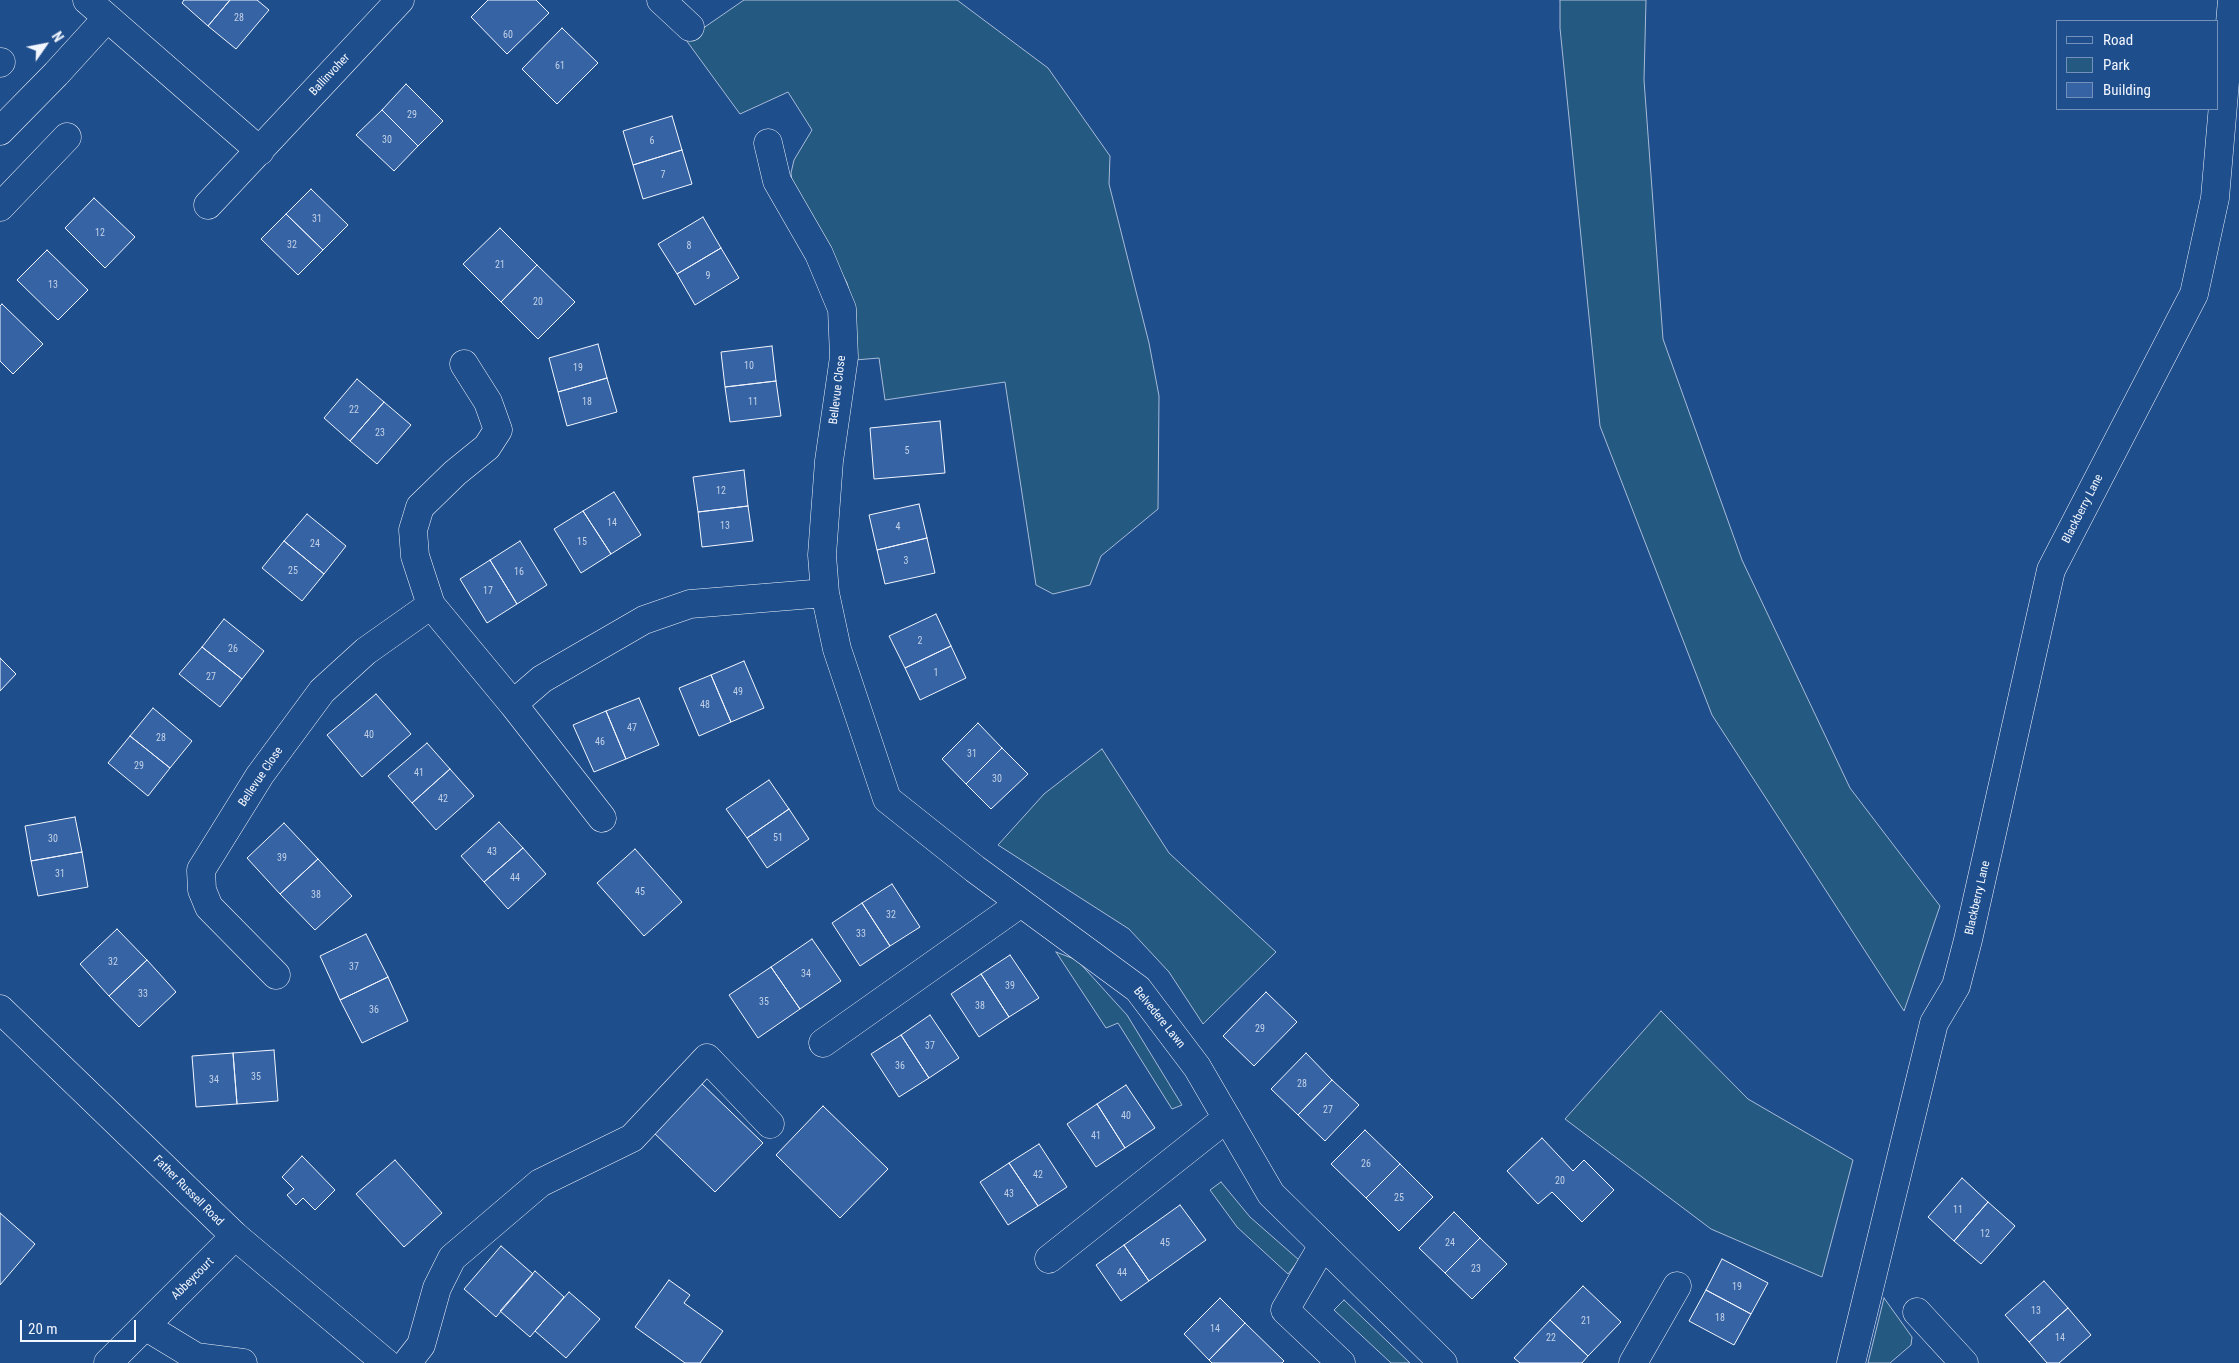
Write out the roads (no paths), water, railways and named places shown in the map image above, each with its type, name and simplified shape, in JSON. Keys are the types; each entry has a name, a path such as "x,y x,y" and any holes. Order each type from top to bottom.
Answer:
{"street":[{"name":"Ballinvoher","path":"208,205 400,0"},
{"path":"661,0 690,27"},
{"name":"Blackberry Lane","path":"1851,1363 1934,1023 1956,986 1968,940 2051,570 2194,294 2215,198 2232,0"},
{"path":"0,131 56,74 97,9 260,151"},
{"path":"0,207 67,137"},
{"name":"Bellevue Close","path":"768,143 777,180 820,254 842,309 844,357 829,462 822,555 825,592 837,649 887,799"},
{"path":"464,364 488,402 498,430 487,447 420,507 414,530 415,556 431,606 513,704 602,818"},
{"path":"513,704 542,679 644,620 690,604 825,592"},
{"name":"Bellevue Close","path":"276,975 209,907 202,890 201,870 260,775 322,692 366,651 431,606"},
{"name":"Belvedere Lawn","path":"887,799 1138,989 1197,1067 1271,1194 1443,1363"},
{"path":"823,1043 1021,902"},
{"name":"Father Russell Road","path":"0,1008 235,1236 386,1363"},
{"path":"407,1363 421,1345 437,1288 452,1258 540,1183 632,1138 707,1058 770,1124"},
{"path":"1049,1259 1227,1118"},
{"name":"Abbeycourt","path":"108,1363 235,1236"},
{"path":"1323,1245 1285,1310 1341,1363"},
{"path":"1633,1363 1677,1286"},
{"path":"1917,1312 1964,1363"},
{"path":"146,1326 196,1357 244,1363"}]}
